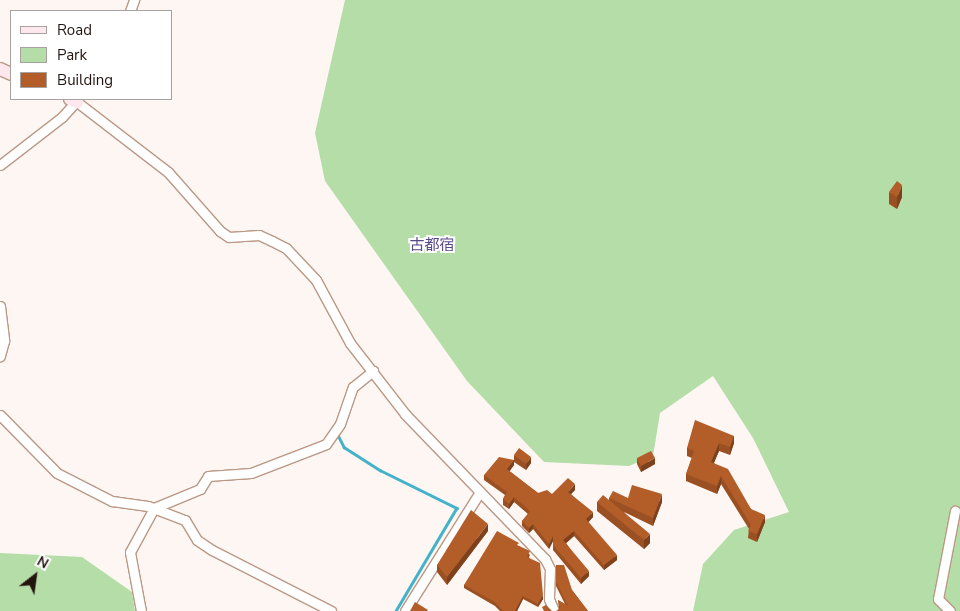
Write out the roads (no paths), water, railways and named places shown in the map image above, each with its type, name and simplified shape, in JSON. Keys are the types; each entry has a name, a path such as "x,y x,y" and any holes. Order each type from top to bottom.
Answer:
{"street":[{"path":"0,165 75,100 168,172 220,231 229,237 259,235 286,248 316,280 350,343 405,414 545,559 554,611"},
{"path":"0,306 4,341 0,356"},
{"path":"141,611 130,552 154,508 200,489 208,476 251,474 326,444 340,424 353,387 373,371"},
{"path":"0,415 56,473 112,501 154,508 185,520 197,540 212,550 331,611"},
{"path":"405,611 480,492"},
{"path":"950,611 938,599 955,511"}],"waterway":[{"path":"337,433 344,447 380,470 457,508 396,611"}],"district":[{"name":"古都宿","path":"432,246"}]}
